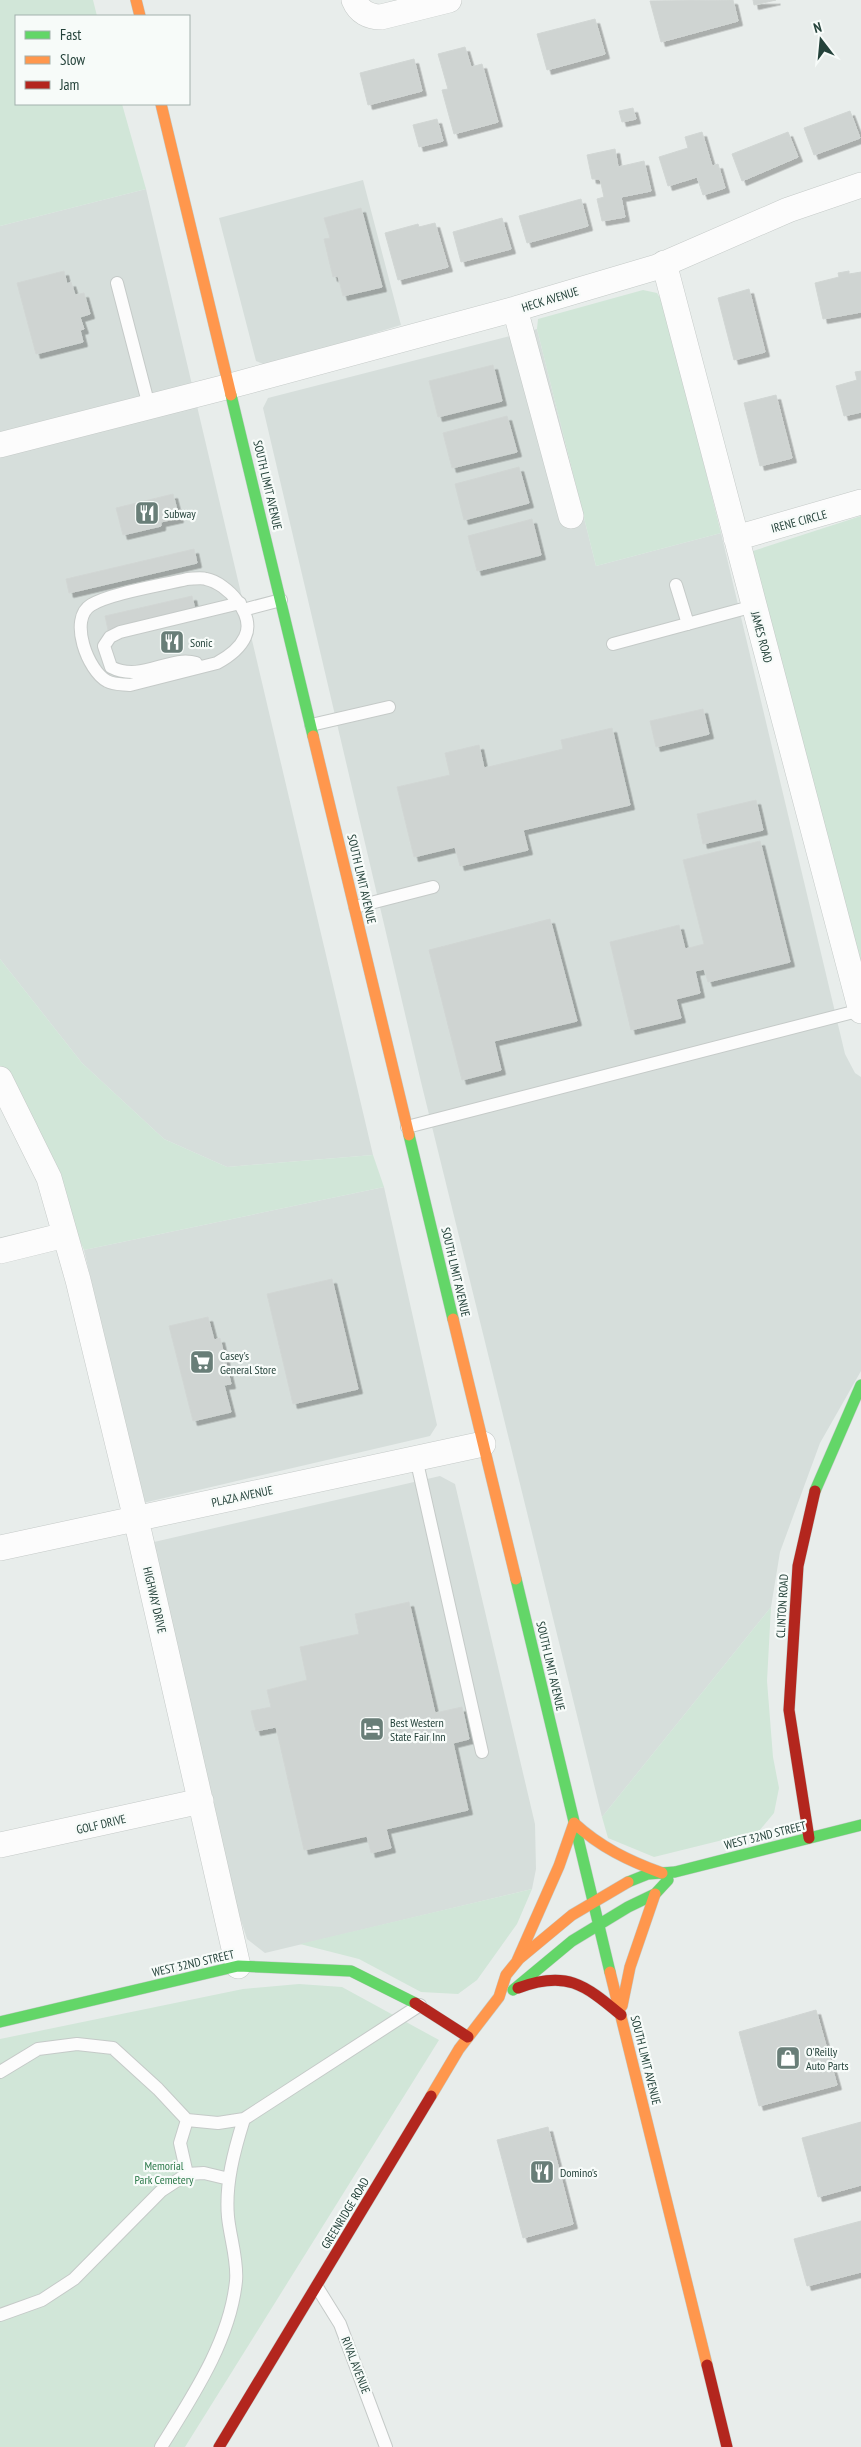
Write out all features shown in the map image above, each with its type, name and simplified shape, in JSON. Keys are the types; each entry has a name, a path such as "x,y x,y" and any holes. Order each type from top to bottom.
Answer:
{"main road":[{"path":"136,0 140,15"},
{"name":"SOUTH LIMIT AVENUE","path":"162,105 598,1923 727,2447"},
{"name":"CLINTON ROAD","path":"809,1838 789,1710 798,1566 812,1497 861,1385"},
{"path":"517,1961 559,1866 574,1823 593,1842 609,1852 662,1873"},
{"name":"WEST 32ND STREET","path":"594,1902 632,1880 650,1874 675,1872 861,1825"},
{"path":"518,1988 538,1979 566,1980 600,1997 621,2015 630,1967 656,1894 675,1872"},
{"path":"598,1923 656,1894"},
{"name":"GREENRIDGE ROAD","path":"219,2447 317,2287 458,2049 500,1996 506,1975 517,1961 553,1930 594,1902"},
{"name":"GREENRIDGE ROAD","path":"500,1996 518,1988 554,1955 598,1923"},
{"name":"WEST 32ND STREET","path":"0,2022 238,1966 351,1971 420,2005 468,2037"}],"street":[{"path":"354,0 364,13 372,17 381,18 449,0"},
{"name":"HECK AVENUE","path":"0,444 230,386 515,309 664,263 788,210 861,185"},
{"name":"JAMES ROAD","path":"664,263 861,1010"},
{"path":"515,309 570,516"},
{"name":"IRENE CIRCLE","path":"736,538 861,502"},
{"name":"HIGHWAY DRIVE","path":"0,1079 49,1178 65,1235 136,1518 238,1966"},
{"path":"0,1251 65,1235"},
{"name":"PLAZA AVENUE","path":"0,1548 483,1444"},
{"name":"GOLF DRIVE","path":"0,1846 201,1801"}],"lane":[{"path":"117,283 150,406"},
{"path":"187,579 206,579 224,587 238,598 246,635 241,644 228,657 204,666 130,685 115,684 106,680 88,660 81,629 82,616 89,606 103,600 187,579"},
{"path":"676,585 688,624"},
{"path":"204,666 185,663 122,673 111,667 104,646 110,637 120,632 241,606 281,600"},
{"path":"613,644 754,606"},
{"path":"311,725 389,707"},
{"path":"355,907 433,887"},
{"path":"408,1127 861,1010"},
{"path":"416,1458 482,1752"},
{"path":"0,2072 38,2049 77,2044 113,2048 158,2089 187,2120 218,2123 244,2119 420,2005"},
{"path":"161,2447 182,2413 219,2344 231,2311 237,2279 228,2215 228,2179 244,2119"},
{"path":"187,2120 180,2143 187,2174"},
{"path":"0,2315 42,2300 74,2279 161,2191 187,2174 204,2173 228,2179"},
{"name":"RIVAL AVENUE","path":"317,2287 340,2324 386,2447"}],"shaded area":[{"path":"363,180 401,325 268,366 256,361 219,218"},
{"path":"146,189 373,1155 227,1167 164,1139 82,1063 0,959 0,226"},
{"path":"537,329 596,566 721,533 845,1054 855,1073 861,1077 861,1371 820,1443 780,1552 771,1607 602,1817 421,1082 263,408 268,398"},
{"path":"384,1187 437,1425 430,1436 143,1503 84,1250"},
{"path":"440,1476 455,1484 535,1824 536,1869 532,1889 265,1953 247,1939 238,1911 154,1542"}],"green space":[{"path":"0,0 93,0 97,15 15,15 15,105 122,105 146,189 0,226"},
{"path":"643,290 657,293 664,304 721,533 596,566 537,329 538,319"},
{"path":"861,516 861,961 853,970 750,552"},
{"path":"0,959 82,1063 164,1139 227,1167 373,1155 384,1187 84,1250 0,1066"},
{"path":"771,1607 767,1681 773,1757 779,1788 774,1813 759,1831 654,1857 608,1838 602,1817"},
{"path":"532,1889 517,1924 477,1980 458,1994 421,1992 359,1959 300,1944"},
{"name":"Memorial Park Cemetery","path":"299,1984 342,1987 439,2040 185,2447 0,2447 0,2039 243,1989"}],"building":[{"path":"733,0 738,21 661,42 650,1"},
{"path":"753,0 776,0 754,5"},
{"path":"595,19 605,54 547,70 537,34"},
{"path":"465,47 471,67 482,64 498,122 454,134 442,90 448,89 438,54"},
{"path":"414,59 422,91 368,105 360,73"},
{"path":"633,108 636,119 622,122 619,111"},
{"path":"850,111 860,138 814,155 804,128"},
{"path":"437,119 443,141 419,147 413,125"},
{"path":"702,132 712,166 718,164 725,188 703,195 697,177 668,186 659,157 688,148 685,137"},
{"path":"788,132 798,157 742,181 732,154"},
{"path":"615,149 618,167 644,161 651,191 621,197 625,217 602,221 597,199 604,197 600,179 592,179 587,155"},
{"path":"581,199 588,226 527,243 519,216"},
{"path":"361,208 382,287 343,296 338,276 333,277 324,239 330,238 324,218"},
{"path":"502,218 511,249 461,262 453,232"},
{"path":"435,223 448,267 398,280 385,233 418,224 419,227"},
{"path":"64,271 67,284 71,282 75,295 84,293 90,314 80,317 84,329 80,330 83,342 36,354 17,283"},
{"path":"849,271 849,274 861,272 861,312 823,319 815,283 839,277 838,273"},
{"path":"749,289 765,352 734,360 718,298"},
{"path":"493,365 502,401 438,417 429,381"},
{"path":"861,371 861,412 844,416 836,386 857,380 855,372"},
{"path":"776,395 792,458 760,466 744,403"},
{"path":"507,416 517,452 452,468 443,433"},
{"path":"519,467 529,503 464,520 455,484"},
{"name":"Subway","path":"173,494 179,518 161,522 161,526 123,535 116,508"},
{"path":"532,519 541,555 477,571 468,536"},
{"path":"194,549 197,563 69,593 66,579"},
{"path":"192,596 195,610 108,630 105,616"},
{"path":"703,709 709,734 656,747 650,721"},
{"path":"612,728 630,805 523,830 528,850 460,866 455,847 414,857 397,787 450,775 445,753 479,745 484,768 563,749 561,740"},
{"path":"756,800 763,830 703,844 697,814"},
{"path":"760,841 790,962 708,982 704,969 695,971 700,993 676,999 681,1018 631,1030 610,942 679,925 685,949 704,944 683,860"},
{"path":"550,919 577,1021 494,1041 501,1070 462,1080 429,950"},
{"path":"332,1279 358,1389 293,1404 267,1294"},
{"name":"Casey's General Store","path":"208,1317 214,1340 220,1338 231,1384 224,1385 231,1412 193,1421 169,1326"},
{"name":"Best Western State Fair Inn","path":"409,1602 435,1713 462,1707 469,1739 453,1743 468,1810 386,1829 391,1848 371,1853 367,1836 304,1850 276,1727 256,1731 251,1711 271,1707 267,1690 307,1680 300,1647 359,1634 355,1614"},
{"name":"O'Reilly Auto Parts","path":"816,2010 837,2085 759,2106 739,2032"},
{"path":"861,2122 861,2185 818,2197 802,2138"},
{"path":"548,2127 573,2224 523,2238 497,2140"},
{"path":"861,2221 861,2272 807,2286 794,2239"}],"traffic: fast":[{"path":"231,395 313,736"},
{"path":"409,1135 453,1319"},
{"path":"815,1491 861,1385"},
{"path":"516,1579 610,1972"},
{"path":"628,1882 648,1874 675,1872 861,1825"},
{"path":"513,1990 572,1941 628,1907 655,1894 668,1880"},
{"path":"0,2022 238,1966 351,1971 415,2003"}],"traffic: slow":[{"path":"136,0 140,15"},
{"path":"161,105 231,395"},
{"path":"313,736 409,1135"},
{"path":"453,1319 516,1579"},
{"path":"517,1961 559,1866 574,1823 584,1832 615,1852 638,1864 662,1873"},
{"path":"431,2096 459,2049 499,1997 506,1975 519,1959 572,1915 628,1882"},
{"path":"622,2006 630,1967 655,1894"},
{"path":"610,1972 707,2365"}],"traffic: jam":[{"path":"809,1838 789,1710 798,1566 815,1491"},
{"path":"518,1988 549,1980 562,1980 574,1983 596,1995 621,2015"},
{"path":"415,2003 468,2037"},
{"path":"219,2447 431,2096"},
{"path":"707,2365 727,2447"}],"place":[{"name":"Subway","path":"147,513"},
{"name":"Sonic","path":"172,642"},
{"name":"Casey's General Store","path":"202,1362"},
{"name":"Best Western State Fair Inn","path":"372,1729"},
{"name":"O'Reilly Auto Parts","path":"788,2058"},
{"name":"Domino's","path":"542,2172"}]}
